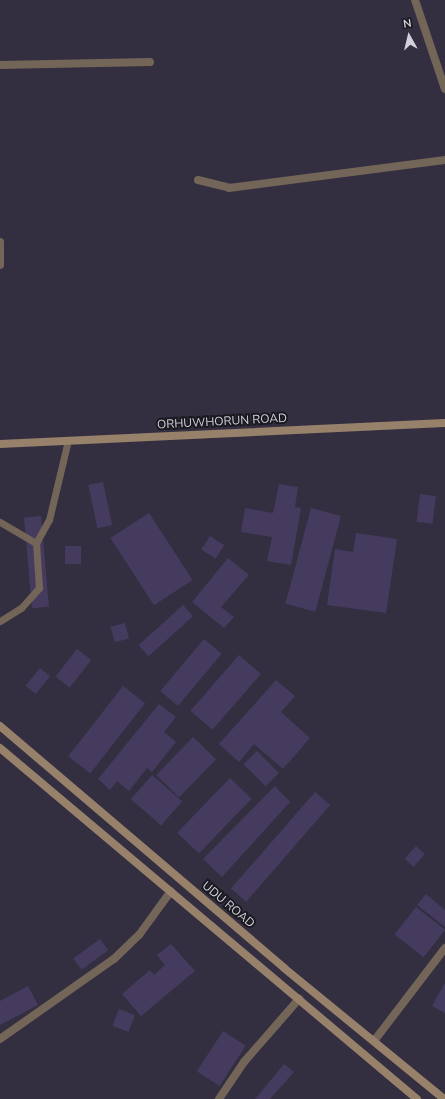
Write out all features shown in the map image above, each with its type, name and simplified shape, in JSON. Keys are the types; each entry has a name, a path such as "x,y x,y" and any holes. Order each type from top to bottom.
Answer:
{"main road":[{"name":"ORHUWHORUN ROAD","path":"0,444 445,423"},
{"name":"UDU ROAD","path":"0,726 374,1042 444,1099"},
{"path":"0,748 418,1099"}],"street":[{"path":"415,0 445,90"},
{"path":"0,64 150,62"},
{"path":"198,180 229,188 445,160"},
{"path":"0,242 0,265"},
{"path":"0,1039 114,959 139,935 171,891"},
{"path":"374,1042 445,948"},
{"path":"219,1099 244,1062 299,999"}],"lane":[{"path":"0,621 21,608 40,588 36,543 49,520 68,440"},
{"path":"0,522 36,543"}],"building":[{"path":"103,482 112,525 97,528 88,485"},
{"path":"279,484 298,487 295,507 301,508 291,565 267,561 272,537 241,532 245,508 273,513"},
{"path":"420,494 436,496 432,524 417,522"},
{"path":"311,508 341,516 315,612 285,604"},
{"path":"149,513 193,580 154,605 110,538"},
{"path":"41,516 49,607 32,608 24,517"},
{"path":"356,533 397,539 386,613 327,605 335,549 353,552"},
{"path":"210,536 224,545 216,559 201,549"},
{"path":"65,546 81,546 81,564 65,564"},
{"path":"228,558 249,575 221,607 234,617 224,628 192,602"},
{"path":"183,605 193,616 148,656 138,645"},
{"path":"125,623 129,638 115,642 111,627"},
{"path":"204,639 222,654 178,706 160,691"},
{"path":"77,649 91,660 70,688 55,677"},
{"path":"239,655 261,674 212,730 190,711"},
{"path":"40,668 50,676 36,694 26,686"},
{"path":"276,680 295,696 281,712 310,738 283,769 254,744 239,762 219,744"},
{"path":"123,686 145,703 90,773 68,756"},
{"path":"159,704 176,717 164,732 176,742 152,772 147,768 129,791 117,781 110,790 98,779"},
{"path":"193,737 216,759 179,797 156,775"},
{"path":"257,751 279,773 265,786 244,764"},
{"path":"152,775 182,801 161,825 131,799"},
{"path":"230,778 252,799 199,854 177,833"},
{"path":"275,786 290,802 222,877 203,859"},
{"path":"315,792 330,805 246,902 231,889"},
{"path":"416,846 425,854 414,867 405,859"},
{"path":"426,894 445,910 445,927 417,905"},
{"path":"416,907 445,930 424,957 394,935"},
{"path":"100,939 108,950 82,970 73,958"},
{"path":"171,944 195,971 141,1016 122,994 150,970 154,975 165,965 157,955"},
{"path":"445,983 445,1013 432,1006"},
{"path":"28,986 38,1005 0,1025 0,1001"},
{"path":"119,1009 135,1015 128,1032 113,1026"},
{"path":"223,1031 246,1046 220,1086 197,1071"},
{"path":"284,1064 294,1072 270,1099 255,1099"}]}
